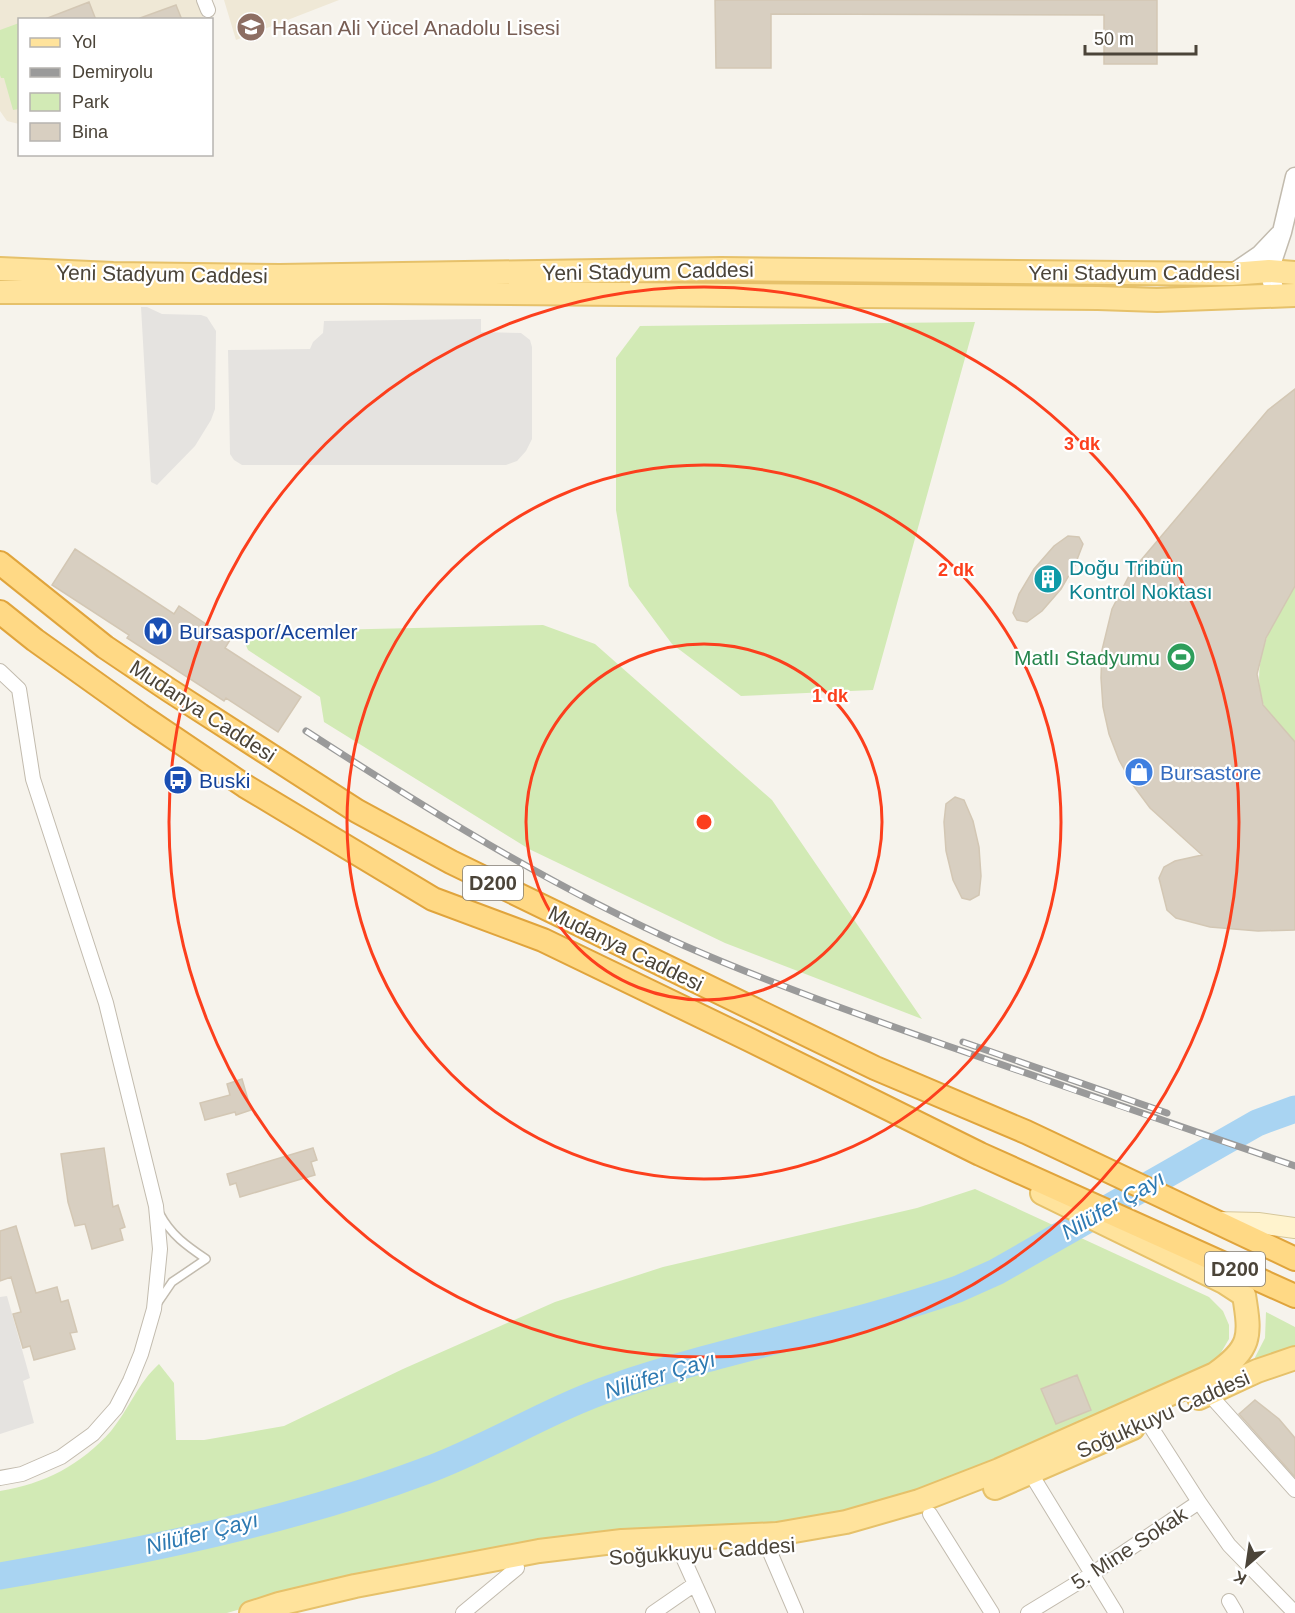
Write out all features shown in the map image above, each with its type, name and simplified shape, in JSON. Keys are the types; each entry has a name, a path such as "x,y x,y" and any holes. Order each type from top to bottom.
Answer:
{"highway":[{"name":"Mudanya Caddesi","path":"0,563 105,647 367,817 456,865 874,1068 1026,1132 1295,1258"},
{"name":"Mudanya Caddesi","path":"0,612 35,640 140,715 245,786 433,899 543,940 750,1040 979,1158 1173,1246"},
{"name":"D200","path":"1173,1246 1295,1296"},
{"path":"1173,1246 1295,1309"}],"main road":[{"name":"Yeni Stadyum Caddesi","path":"0,269 113,274 280,276 721,270 1282,273"},
{"name":"Yeni Stadyum Caddesi","path":"0,292 394,292 1157,300 1286,296"},
{"name":"Soğukkuyu Caddesi","path":"251,1613 354,1586 539,1551 622,1541 777,1534 846,1522 919,1501 999,1470 1215,1374 1239,1354 1246,1342 1249,1324 1244,1295 1224,1282 979,1158"},
{"path":"1210,1219 1295,1228"},
{"name":"Soğukkuyu Caddesi","path":"295,1613 517,1568 622,1556 769,1550 851,1537 930,1514 1031,1474 1257,1371 1292,1364"}],"street":[{"path":"1282,273 1295,177"},
{"path":"1286,296 1282,273 1282,232 1291,198"},
{"path":"1232,274 1260,255 1282,232"},
{"path":"0,671 19,689 33,779 106,1003 156,1206 160,1249 154,1309 141,1354 116,1407 93,1434 62,1457 22,1474 0,1478"},
{"path":"1209,1394 1295,1490"},
{"path":"1147,1421 1229,1545 1295,1613"},
{"path":"1031,1474 1116,1613"},
{"name":"5. Mine Sokak","path":"1028,1613 1092,1574 1199,1502"},
{"path":"930,1514 992,1613"},
{"path":"769,1550 796,1613"},
{"path":"681,1553 708,1613"},
{"path":"462,1613 517,1568"},
{"path":"653,1613 695,1584"}],"lane":[{"path":"154,1309 172,1282 206,1259 184,1244 167,1228 156,1206"}],"shaded area":[{"path":"0,0 196,0 204,18 18,18 18,124 7,121 0,111"},
{"name":"Hasan Ali Yücel Anadolu Lisesi","path":"224,0 339,0 236,40"},
{"path":"141,307 147,307 162,314 201,315 207,317 216,331 215,409 211,420 195,446 157,485 151,482"},
{"path":"481,319 481,332 521,333 530,340 532,347 532,439 526,451 517,461 506,465 242,465 230,454 228,350 310,349 313,342 323,333 324,321"},
{"path":"7,1296 30,1378 23,1381 34,1423 0,1434 0,1297"}],"green space":[{"path":"18,23 18,109 13,110 4,78 0,75 0,30"},
{"path":"975,322 873,690 741,696 672,644 629,586 616,510 616,358 640,326"},
{"path":"1295,586 1295,742 1277,724 1265,707 1259,672 1261,657 1271,627"},
{"path":"543,625 595,644 772,800 922,1019 725,943 529,849 324,722 320,697 248,650 240,632"},
{"path":"975,1189 1209,1297 1223,1311 1229,1325 1229,1339 1213,1366 1110,1414 867,1511 312,1588 227,1613 0,1613 0,1491 47,1478 87,1454 111,1431 145,1379 159,1364 174,1383 176,1440 204,1440 284,1426 403,1369 555,1302 663,1267 917,1208"},
{"path":"1266,1312 1295,1327 1295,1345 1249,1369 1265,1338"}],"building":[{"path":"715,0 1157,0 1157,64 1104,64 1104,15 771,14 771,68 716,68"},
{"path":"89,2 95,18 48,18"},
{"path":"176,5 181,18 140,18"},
{"name":"Matlı Stadyumu","path":"1295,389 1295,586 1266,638 1257,674 1263,705 1295,742 1295,930 1258,931 1210,927 1176,918 1167,910 1159,878 1164,867 1175,861 1202,855 1150,808 1133,785 1119,760 1109,734 1103,707 1102,650 1112,609 1131,572 1268,410"},
{"name":"Doğu Tribün Kontrol Noktası","path":"1068,536 1079,537 1083,544 1075,565 1061,589 1042,611 1027,622 1017,620 1013,613 1019,594 1034,569 1054,546"},
{"path":"75,549 174,614 179,606 230,640 225,648 301,697 278,732 226,698 224,701 127,638 129,635 52,585"},
{"path":"955,797 964,800 973,821 979,847 981,876 979,895 970,900 962,898 953,880 946,851 944,822 946,804"},
{"path":"242,1079 251,1110 205,1120 200,1103 230,1095 227,1084"},
{"path":"104,1148 113,1207 118,1205 125,1227 120,1229 123,1240 92,1249 85,1224 75,1226 68,1202 61,1154"},
{"path":"313,1148 317,1160 311,1162 315,1175 240,1197 236,1183 230,1185 227,1174"},
{"path":"16,1226 36,1293 57,1287 61,1302 68,1300 77,1332 70,1333 75,1349 34,1360 30,1346 23,1348 13,1314 21,1312 11,1277 0,1281 0,1231"},
{"path":"1077,1375 1091,1410 1056,1424 1041,1389"},
{"path":"1255,1400 1279,1419 1295,1438 1295,1477 1239,1414"}],"waterway":[{"name":"Nilüfer Çayı","path":"0,1576 161,1545 321,1505 425,1471 473,1451 566,1406 614,1387 700,1361 916,1303 958,1289 996,1272 1257,1123 1295,1109"}],"railway":[{"path":"306,731 491,846 587,899 685,946 879,1022 1295,1166"},
{"path":"963,1042 1167,1113"}],"place":[{"name":"Hasan Ali Yücel Anadolu Lisesi","path":"251,27"},
{"name":"Doğu Tribün Kontrol Noktası","path":"1048,579"},
{"name":"Bursaspor/Acemler","path":"158,631"},
{"name":"Matlı Stadyumu","path":"1181,657"},
{"name":"Bursastore","path":"1139,772"},
{"name":"Buski","path":"178,780"}]}
